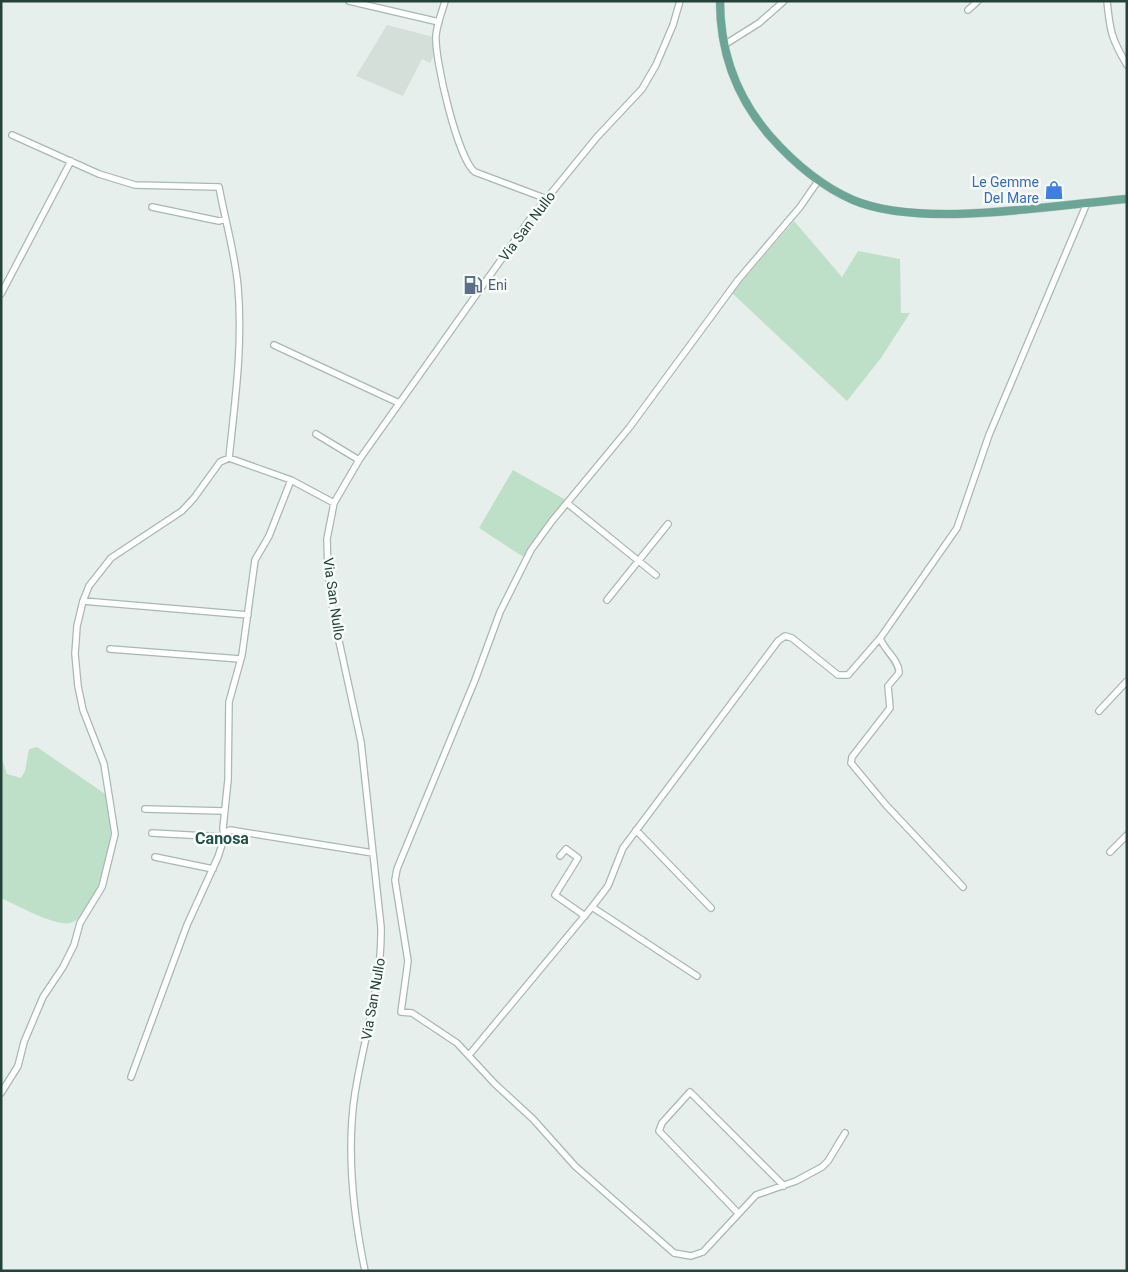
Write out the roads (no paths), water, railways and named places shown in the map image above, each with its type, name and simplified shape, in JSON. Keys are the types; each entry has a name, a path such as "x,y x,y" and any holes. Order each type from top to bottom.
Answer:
{"main road":[{"path":"718,1 724,45 742,97 757,120 776,143 818,181 854,200 890,210 937,214 1127,199"}],"street":[{"path":"349,1 439,22"},
{"path":"445,1 436,37 438,57 455,132 468,166 475,172 547,199"},
{"name":"Via San Nullo","path":"365,1271 358,1238 351,1172 355,1095 381,953 381,927 361,742 334,618 328,572 327,539 334,503 359,460 547,199 597,137 642,89 656,65 673,25 680,1"},
{"path":"724,45 759,23 784,1"},
{"path":"968,10 978,1"},
{"path":"1107,1 1108,24 1114,41 1127,65"},
{"path":"12,135 99,174 140,186 220,187 225,219 235,260 241,327 240,356 229,458"},
{"path":"1,294 71,161"},
{"path":"818,181 800,207 707,319 629,428 567,502 531,550 509,591 397,869 395,880 408,961 401,1012 412,1013 448,1036 469,1055 495,1084 533,1119 575,1166 674,1253 692,1256 703,1252 756,1195 784,1186 828,1161 845,1133"},
{"path":"469,1055 608,886 622,848 730,702 781,638 786,636 792,638 838,676 842,677 853,670 880,638 958,528 989,435 1086,203"},
{"path":"152,208 219,221 225,219"},
{"path":"274,345 399,403"},
{"path":"316,434 359,460"},
{"path":"1,1093 18,1066 24,1042 43,997 63,967 74,945 80,923 102,887 115,834 115,824 104,764 83,710 74,654 77,626 89,586 111,558 182,511 194,498 220,462 229,458 291,480 334,503"},
{"path":"224,837 224,811 228,780 229,702 240,660 255,560 269,536 291,480"},
{"path":"567,502 656,575"},
{"path":"607,600 668,524"},
{"path":"83,601 248,616"},
{"path":"880,638 884,649 899,666 899,673 888,686 890,708 852,757 851,763 886,805 963,887"},
{"path":"110,649 240,660"},
{"path":"1099,710 1127,681"},
{"path":"145,809 224,811"},
{"path":"131,1076 187,924 213,869 226,832 230,830 373,853"},
{"path":"636,830 711,908"},
{"path":"152,833 224,837"},
{"path":"1110,852 1127,836"},
{"path":"560,856 566,849 578,858 555,896 585,916"},
{"path":"155,857 213,869"},
{"path":"592,907 697,976"},
{"path":"738,1213 658,1131 662,1123 690,1092 784,1186"}],"place":[{"name":"Le Gemme Del Mare","path":"1054,190"},
{"name":"Eni","path":"473,285"}],"district":[{"name":"Canosa","path":"222,838"}]}
